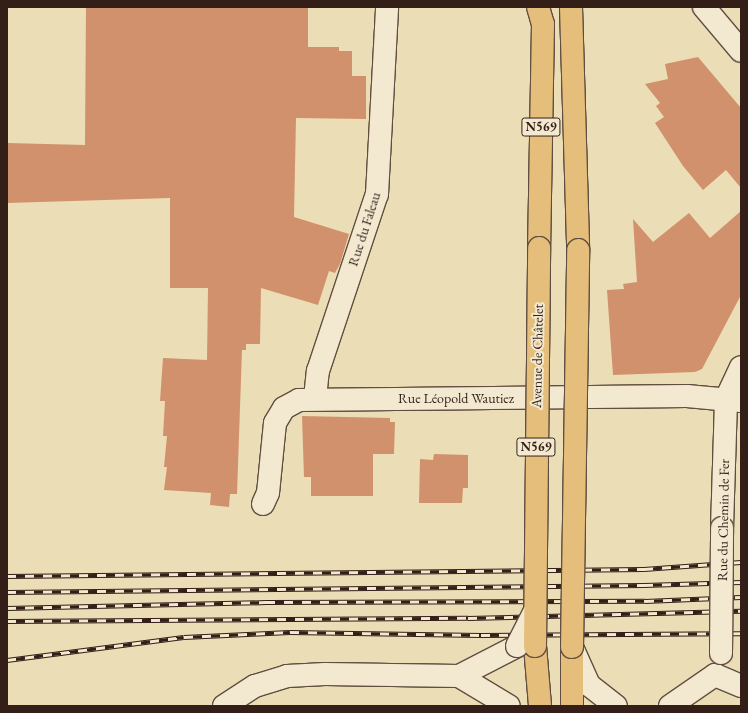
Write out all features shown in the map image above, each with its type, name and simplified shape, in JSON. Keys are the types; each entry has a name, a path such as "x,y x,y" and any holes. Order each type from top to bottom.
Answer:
{"main road":[{"name":"Avenue de Châtelet","path":"538,7 543,24 534,613 526,646 540,706"},
{"name":"N569","path":"572,706 578,250 573,8"}],"street":[{"name":"Rue du Faleau","path":"315,398 318,371 377,194 387,7"},
{"path":"704,7 741,51"},
{"name":"Rue du Chemin de Fer","path":"698,706 715,675 721,653 722,528 733,400 741,367"},
{"name":"Rue Léopold Wautiez","path":"263,504 268,493 275,423 284,408 299,400 315,398 687,396 733,400"},
{"path":"224,706 255,686 287,676 325,674 459,676 526,646"},
{"path":"572,647 590,685 616,706"},
{"path":"670,706 715,675 741,686"},
{"path":"459,676 509,706"}],"building":[{"path":"86,7 308,8 308,47 339,47 339,51 352,51 352,76 366,76 366,119 296,118 294,217 349,234 340,264 335,273 329,271 318,305 261,288 260,344 246,344 246,350 242,350 237,494 230,494 229,507 210,505 211,493 164,490 167,467 164,467 167,436 163,436 165,401 160,401 163,358 207,360 208,288 170,288 170,198 7,203 7,143 85,145"},
{"path":"698,57 741,108 741,188 726,170 703,190 683,166 655,123 664,117 656,106 660,103 645,84 668,79 665,64"},
{"path":"741,211 741,295 702,369 695,372 613,375 607,290 624,289 623,284 637,282 633,219 653,242 689,213 710,238"},
{"path":"302,416 390,418 390,422 395,422 394,454 373,454 373,496 311,496 311,477 304,477"},
{"path":"434,454 468,455 468,488 463,488 462,503 419,503 420,459 433,460"}],"railway":[{"path":"7,576 644,569 741,562"},
{"path":"7,592 644,585 741,582"},
{"path":"7,608 266,602 645,601 741,597"},
{"path":"7,621 468,618 741,611"},
{"path":"7,660 184,637 290,632 481,635 741,633"}]}
